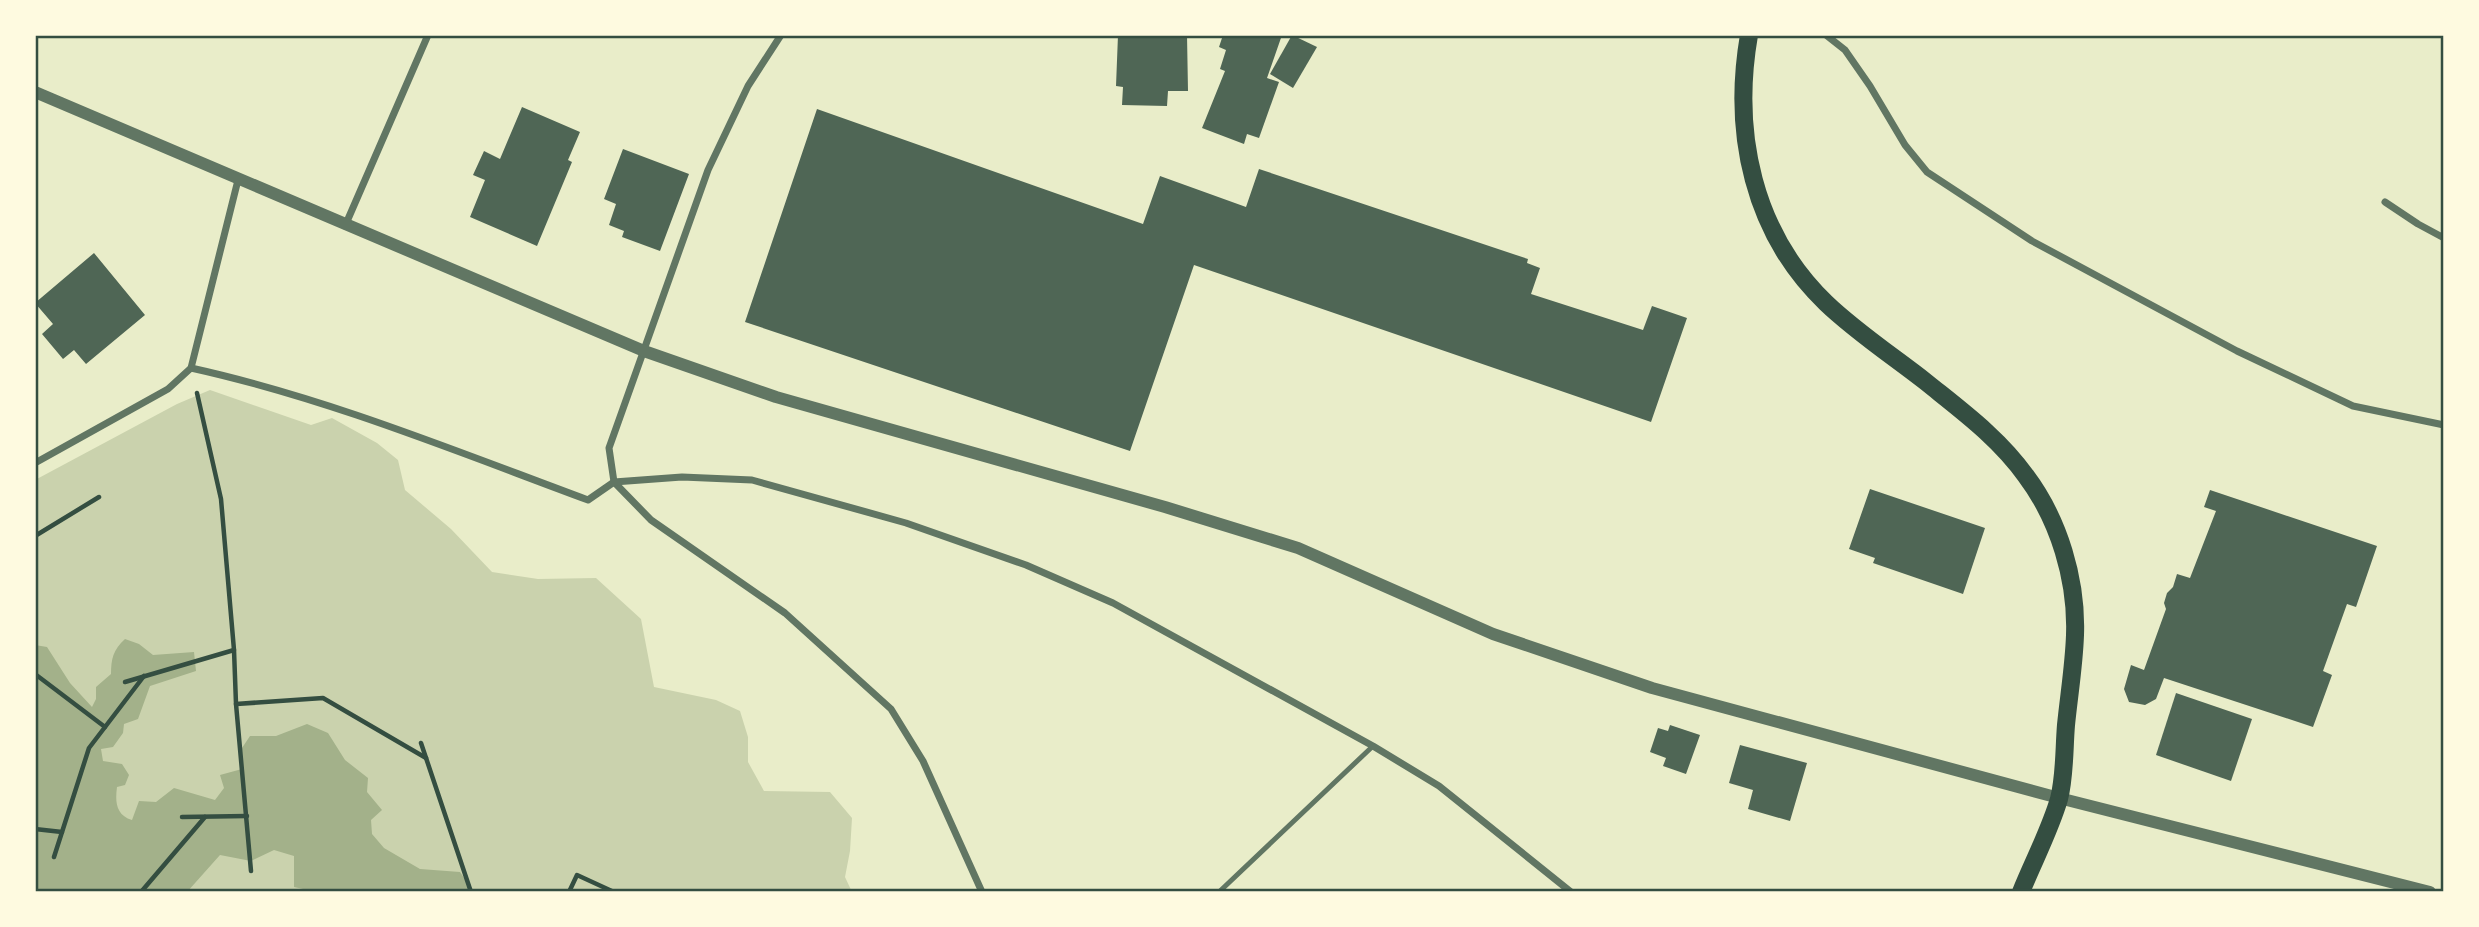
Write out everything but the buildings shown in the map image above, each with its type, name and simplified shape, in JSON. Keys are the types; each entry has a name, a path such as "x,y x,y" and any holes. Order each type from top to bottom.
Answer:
{"main road":[{"path":"1749,35 1743,106 1746,150 1758,195 1777,238 1799,273 1827,304 1983,427 2027,476 2057,534 2073,597 2075,635 2059,798 2021,892"}],"street":[{"path":"345,226 428,35"},
{"path":"781,35 748,86 708,170 609,448 614,482 651,520 785,613 891,709 923,761 982,892"},
{"path":"1826,35 1844,50 1870,86 1905,145 1927,172 2032,241 2237,351 2353,406 2444,425"},
{"path":"35,92 644,351 776,397 1164,507 1298,548 1493,634 1652,688 2059,798 2430,892"},
{"path":"35,463 168,389 191,368 238,180"},
{"path":"2385,202 2444,238"},
{"path":"191,368 242,379 384,425 588,500 614,482 682,477 752,480 906,523 1026,565 1113,603 1373,746 1439,786 1571,892"}],"lane":[{"path":"1219,892 1373,746"}],"path":[{"path":"200,405 221,499 251,872"},
{"path":"35,536 99,497"},
{"path":"125,682 234,650"},
{"path":"35,674 104,727"},
{"path":"54,857 89,748 144,676"},
{"path":"236,704 323,698 426,758"},
{"path":"421,743 468,884 468,892"},
{"path":"182,817 247,816"},
{"path":"143,890 205,817"},
{"path":"35,829 62,832"},
{"path":"569,892 577,874 614,892"}],"shaded area":[{"path":"210,390 311,425 332,418 377,443 398,460 405,490 451,529 492,572 538,579 596,578 641,619 654,687 716,700 740,711 748,737 748,762 764,791 830,792 852,818 845,877 852,892 35,892 35,480 177,404"},
{"path":"125,639 139,644 153,655 194,652 196,671 150,686 138,719 124,724 123,733 113,747 101,749 103,761 122,764 129,775 125,785 117,787 117,803 127,818 132,820 139,801 156,802 174,788 215,800 224,788 220,775 242,769 242,748 250,736 276,736 307,724 328,733 345,760 368,778 367,792 382,810 371,820 372,834 384,848 420,869 460,872 474,892 317,892 294,887 294,856 274,850 251,861 220,855 187,892 35,892 35,645 47,647 70,683 92,707 96,699 96,687 111,674 114,655"}]}
